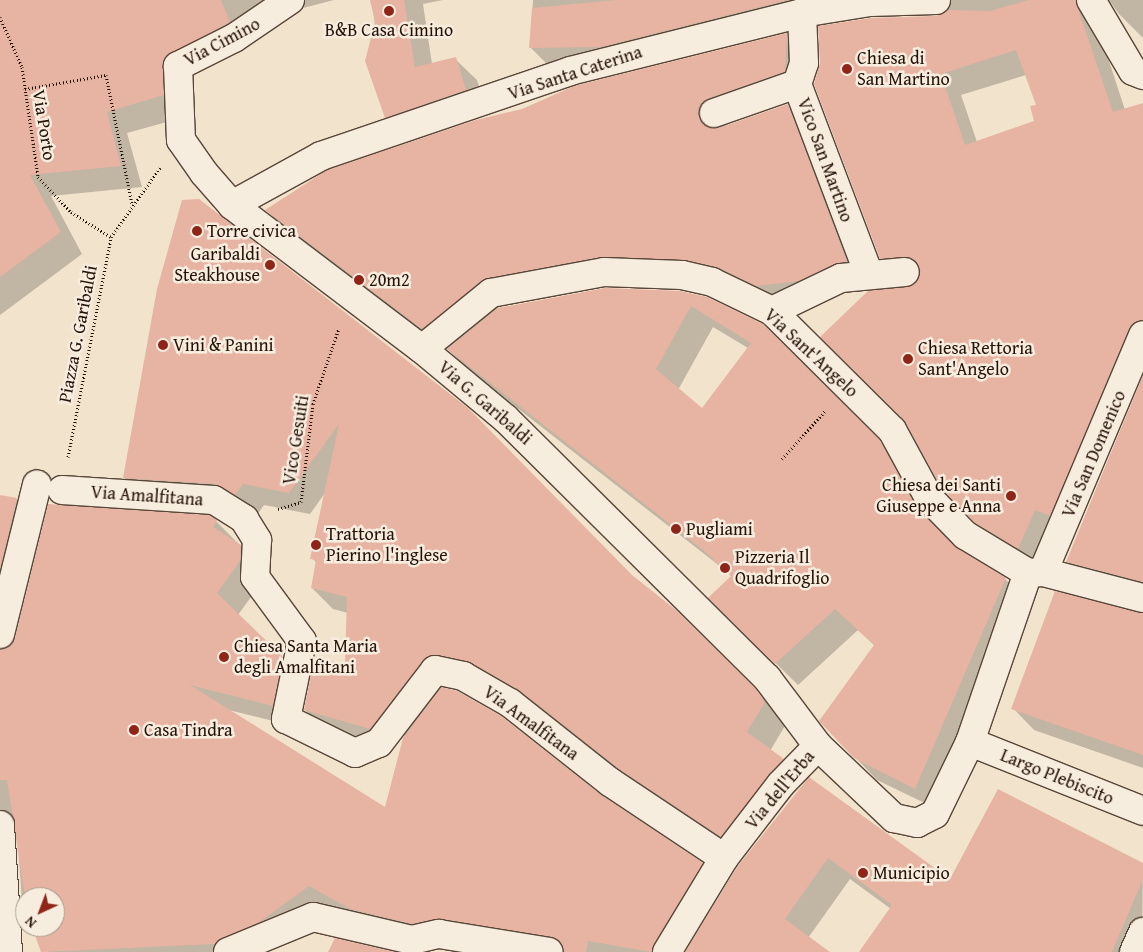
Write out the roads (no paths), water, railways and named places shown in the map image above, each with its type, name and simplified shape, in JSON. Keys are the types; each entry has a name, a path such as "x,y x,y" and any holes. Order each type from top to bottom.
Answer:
{"street":[{"name":"Via Cimino","path":"181,140 178,66 234,38 290,0"},
{"name":"Via Santa Caterina","path":"232,205 321,156 392,129 570,70 802,13 870,2 936,0"},
{"path":"1091,0 1138,73"},
{"name":"Vico San Martino","path":"802,13 804,63 797,84 869,275"},
{"path":"714,113 797,84"},
{"name":"Via G. Garibaldi","path":"181,140 232,205 349,297 422,349 560,469 766,678 818,746"},
{"name":"Via Sant'Angelo","path":"422,349 490,294 604,272 682,275 712,282 772,311 892,430 929,498 964,535 1035,573 1143,598"},
{"path":"772,311 841,278 905,272"},
{"name":"Via San Domenico","path":"970,742 1035,573 1143,335"},
{"name":"Via Amalfitana","path":"0,634 49,487 214,500 244,519 257,540 254,577 302,641 286,719 355,753 379,743 435,670 464,676 510,703 610,782 724,858"},
{"name":"Via dell'Erba","path":"667,952 724,858 781,784 818,746 894,818 917,823 935,814 970,742"},
{"name":"Largo Plebiscito","path":"970,742 1143,811"},
{"path":"0,825 2,915 8,952"},
{"path":"228,952 313,917 412,940 439,934 549,952"},
{"path":"1134,952 1143,932"}],"place":[{"name":"B&B Casa Cimino","path":"389,11"},
{"name":"Chiesa di San Martino","path":"847,69"},
{"name":"Torre civica","path":"197,231"},
{"name":"Garibaldi Steakhouse","path":"270,265"},
{"name":"20m2","path":"359,280"},
{"name":"Vini & Panini","path":"163,345"},
{"name":"Chiesa Rettoria Sant'Angelo","path":"908,359"},
{"name":"Chiesa dei Santi Giuseppe e Anna","path":"1011,496"},
{"name":"Pugliami","path":"676,529"},
{"name":"Trattoria Pierino l'inglese","path":"316,545"},
{"name":"Pizzeria Il Quadrifoglio","path":"725,568"},
{"name":"Chiesa Santa Maria degli Amalfitani","path":"224,657"},
{"name":"Casa Tindra","path":"134,730"},
{"name":"Municipio","path":"863,873"}]}
